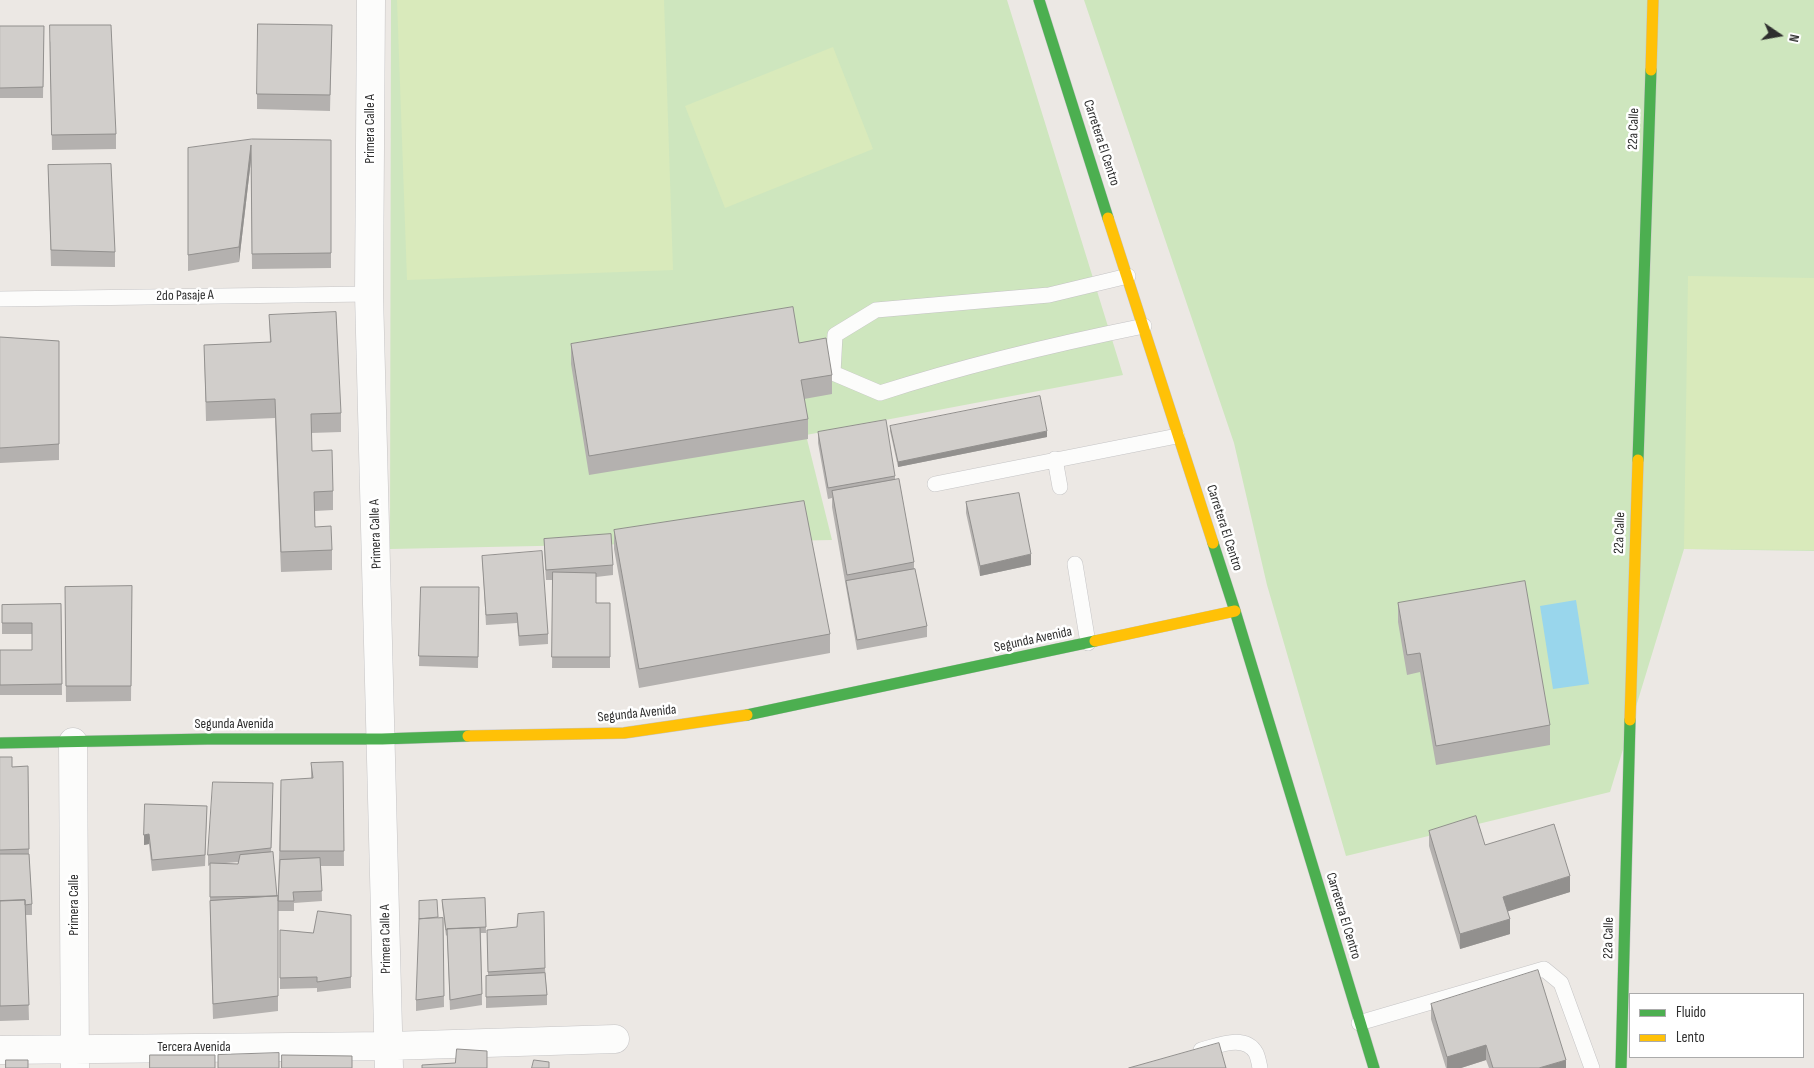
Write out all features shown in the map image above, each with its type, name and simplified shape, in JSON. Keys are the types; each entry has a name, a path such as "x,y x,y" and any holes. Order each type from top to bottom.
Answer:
{"street":[{"name":"Primera Calle A","path":"371,0 369,294 389,1057"},
{"name":"Carretera El Centro","path":"1039,0 1235,611 1374,1068"},
{"name":"22a Calle","path":"1621,1068 1632,624 1653,0"},
{"name":"Segunda Avenida","path":"0,743 207,739 382,739 624,734 746,715 1235,611"},
{"name":"Primera Calle","path":"73,742 75,1058"},
{"name":"Tercera Avenida","path":"0,1050 75,1058 389,1057 615,1039"}],"lane":[{"path":"1128,276 1049,295 876,310 835,335 833,373 880,393 938,374 1092,336 1144,326"},
{"name":"2do Pasaje A","path":"0,299 369,294"},
{"path":"935,484 1178,436"},
{"path":"1055,459 1060,487"},
{"path":"1075,564 1088,643"},
{"path":"1359,1023 1544,969 1561,983 1592,1068"},
{"path":"1188,1053 1234,1041 1245,1043 1256,1051 1260,1068"}],"green space":[{"path":"391,0 1007,0 1123,375 806,435 832,540 390,549"},
{"path":"397,0 664,0 673,270 407,280"},
{"path":"1084,0 1814,0 1814,551 1684,549 1610,792 1346,856 1267,585 1234,443"},
{"path":"833,47 873,149 725,208 685,106"},
{"path":"1688,276 1814,278 1814,550 1684,549"}],"water":[{"path":"1576,600 1589,684 1553,689 1540,606"}],"building":[{"path":"258,24 332,25 330,95 257,94"},
{"path":"50,25 111,25 116,134 52,135"},
{"path":"0,26 44,26 43,87 0,88"},
{"path":"252,139 331,140 331,253 252,254 251,145 239,247 188,255 188,148"},
{"path":"111,164 115,252 51,250 48,165"},
{"path":"793,307 799,343 826,338 832,375 801,380 808,419 589,456 571,344"},
{"path":"336,312 341,413 311,414 312,451 332,450 333,491 314,492 315,527 331,526 332,550 281,552 275,399 206,402 204,345 271,342 269,315"},
{"path":"0,337 59,341 59,444 0,448"},
{"path":"1040,396 1047,431 898,462 890,426"},
{"path":"886,420 895,476 828,488 818,432"},
{"path":"899,479 914,562 847,575 832,491"},
{"path":"1019,493 1031,554 980,566 966,502"},
{"path":"804,501 830,634 639,669 614,530"},
{"path":"611,534 613,565 546,570 544,539"},
{"path":"542,551 548,634 519,636 517,613 486,615 482,556"},
{"path":"915,569 927,626 857,640 846,581"},
{"path":"553,572 596,573 596,603 610,603 610,657 552,657"},
{"path":"1525,581 1550,725 1436,746 1420,653 1407,655 1398,603"},
{"path":"132,586 131,686 66,686 65,587"},
{"path":"421,587 479,587 478,657 419,656"},
{"path":"61,604 62,684 0,685 0,650 32,650 32,623 2,623 2,605"},
{"path":"0,757 12,757 12,767 28,766 29,849 0,850"},
{"path":"343,762 344,851 280,851 281,780 313,778 311,763"},
{"path":"213,782 273,783 271,848 208,855"},
{"path":"145,804 207,806 205,855 152,860 149,834 144,835"},
{"path":"1476,816 1485,845 1554,824 1570,876 1503,897 1510,919 1460,934 1429,831"},
{"path":"273,852 277,896 210,897 210,863 238,864 240,855"},
{"path":"0,854 29,854 32,904 25,905 25,900 0,901"},
{"path":"320,858 322,891 293,892 294,901 278,901 280,860"},
{"path":"278,896 278,996 213,1004 210,901"},
{"path":"485,898 486,927 446,930 442,900"},
{"path":"25,900 29,1005 0,1006 0,901"},
{"path":"437,900 438,917 419,919 419,901"},
{"path":"318,911 351,915 351,977 317,982 317,977 280,978 280,930 313,933"},
{"path":"544,912 545,968 488,972 487,930 517,927 518,914"},
{"path":"443,918 444,996 416,1000 419,919"},
{"path":"480,928 482,994 450,1000 447,929"},
{"path":"1538,970 1566,1060 1539,1068 1493,1068 1486,1045 1447,1057 1431,1004"},
{"path":"545,973 547,995 486,997 486,976"},
{"path":"1219,1043 1226,1068 1129,1068"},
{"path":"457,1049 487,1051 487,1068 422,1068 422,1065 455,1063"},
{"path":"279,1053 279,1068 218,1068 218,1055"},
{"path":"150,1055 215,1055 215,1068 150,1068"},
{"path":"282,1055 352,1056 352,1068 282,1068"},
{"path":"6,1060 28,1060 28,1068 6,1068"},
{"path":"534,1060 549,1062 549,1068 532,1068"}],"traffic: fast":[{"path":"1039,0 1108,218"},
{"path":"1638,460 1651,70"},
{"path":"1213,543 1374,1068"},
{"path":"747,715 1095,641"},
{"path":"1621,1068 1630,720"},
{"path":"0,743 207,739 382,739 468,736"}],"traffic: slow":[{"path":"1651,70 1653,0"},
{"path":"1108,218 1213,543"},
{"path":"1630,720 1638,460"},
{"path":"1095,641 1235,611"},
{"path":"468,736 624,733 747,715"}]}
